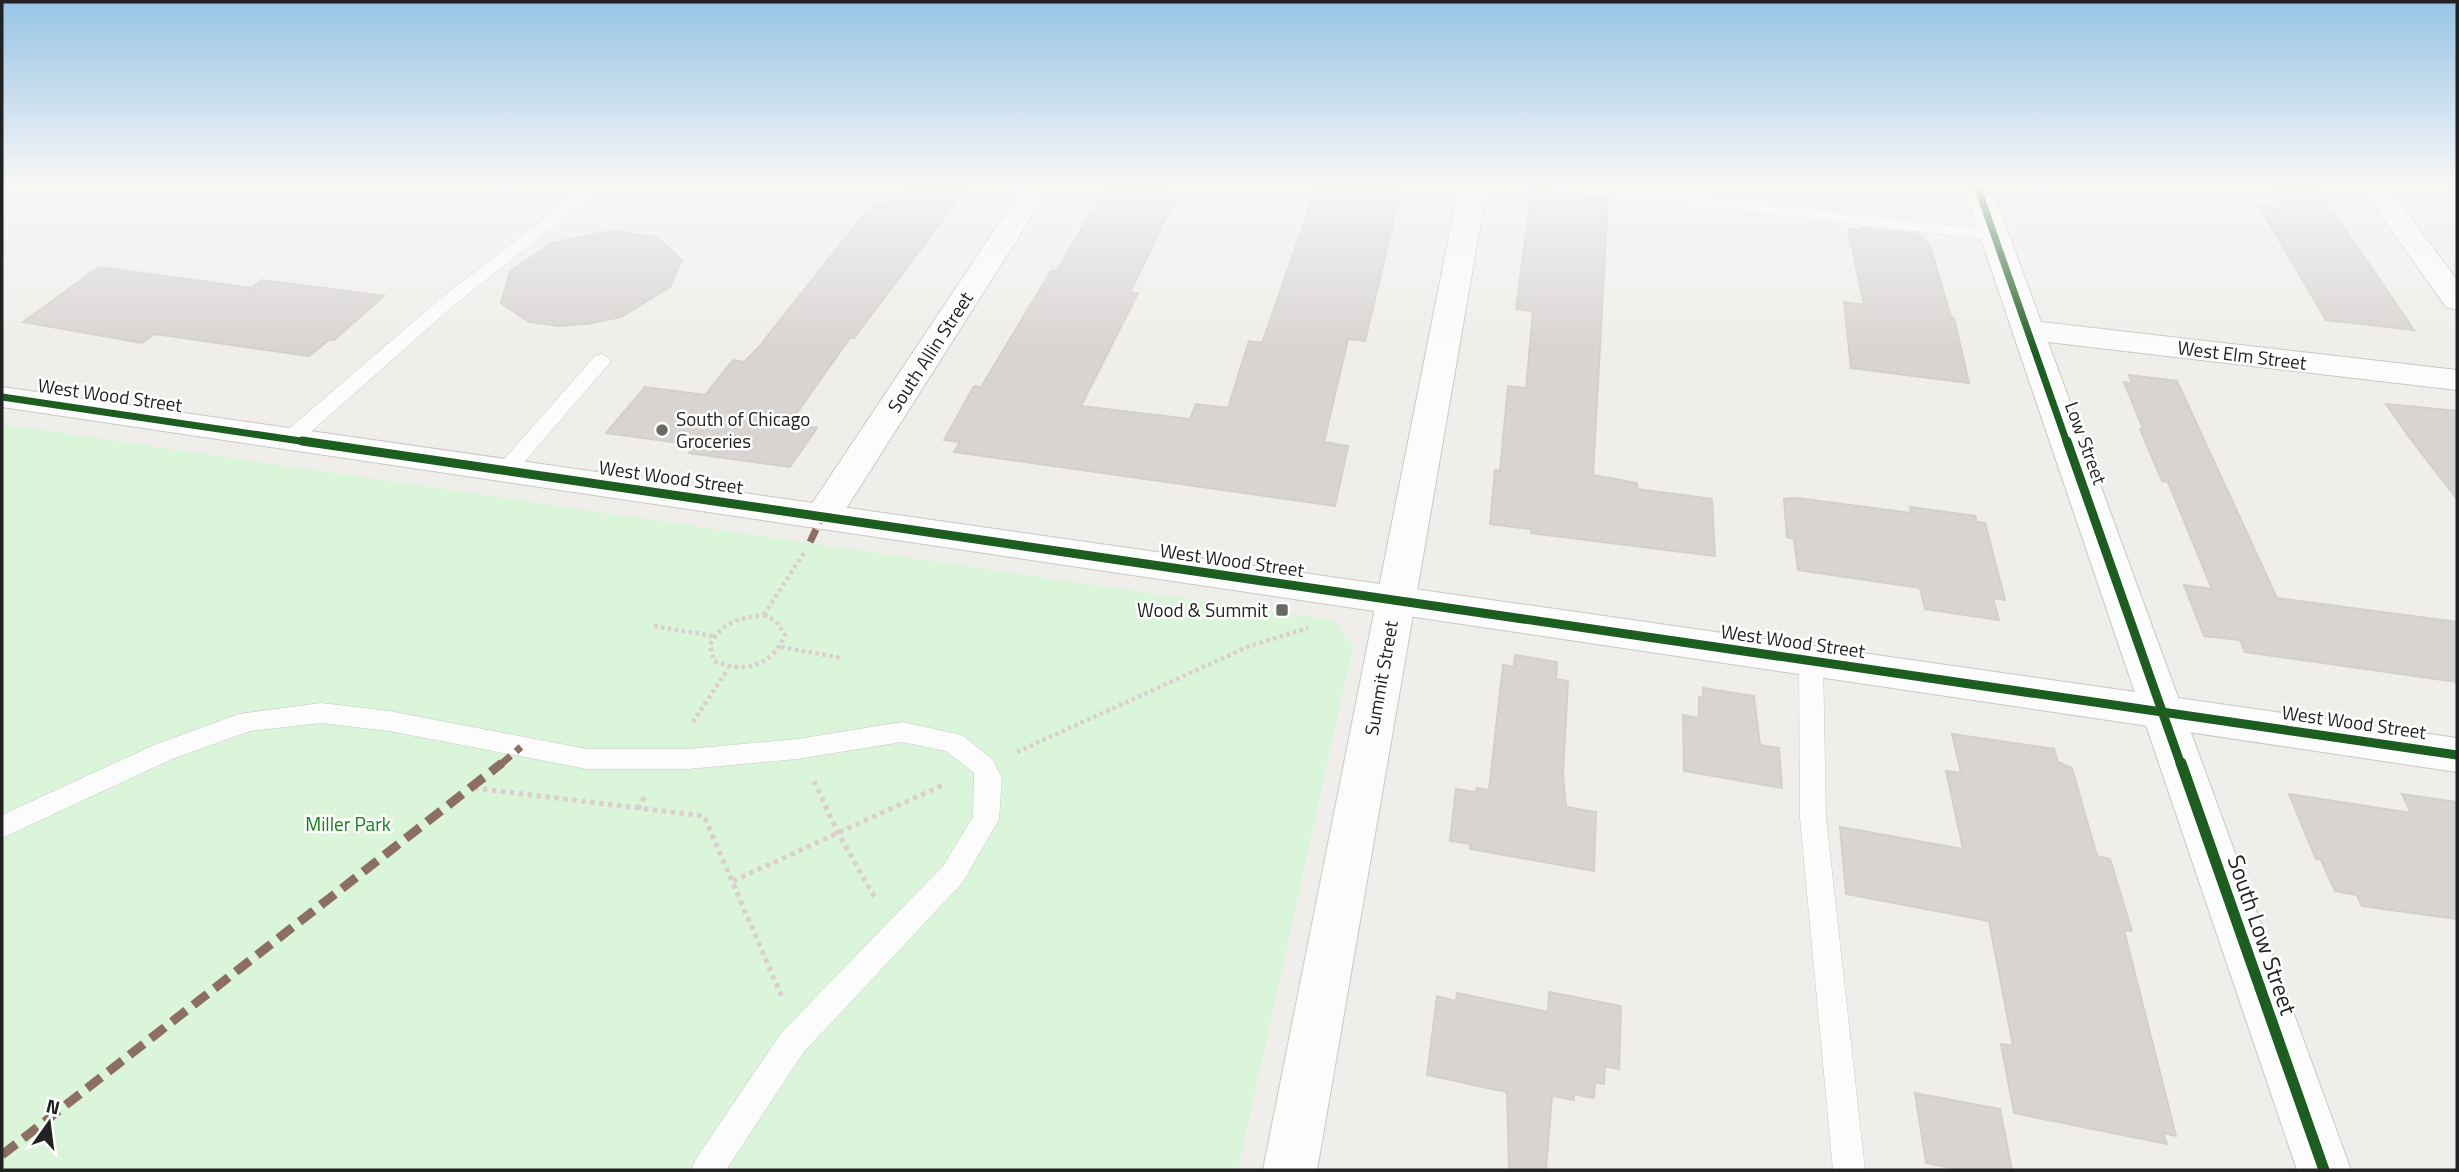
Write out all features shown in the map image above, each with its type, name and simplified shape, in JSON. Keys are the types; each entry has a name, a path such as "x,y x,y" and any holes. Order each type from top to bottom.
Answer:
{"street":[{"name":"South Allin Street","path":"814,532 1003,241"},
{"name":"Summit Street","path":"1290,1170 1463,241"},
{"name":"Low Street","path":"1996,241 2164,712"},
{"path":"2413,241 2457,301"},
{"name":"West Elm Street","path":"2027,330 2457,380"},
{"name":"West Wood Street","path":"4,400 505,471 814,532 1395,601 2457,755"},
{"name":"South Low Street","path":"2164,712 2324,1170"}],"lane":[{"path":"290,439 447,302 526,241"},
{"path":"505,471 601,360"},
{"path":"1811,661 1813,818 1849,1170"},
{"path":"2,827 163,752 248,721 321,713 389,721 587,759 688,760 797,749 902,732 953,742 984,767 989,779 986,819 953,874 799,1036 706,1170"}],"path":[{"path":"764,615 814,532"},
{"path":"764,615 782,627 785,635 781,648 758,666 728,669 714,661 710,653 713,636 731,621 764,615"},
{"path":"733,881 837,831 1247,647 1320,624"},
{"path":"654,626 713,636"},
{"path":"781,648 842,658"},
{"path":"797,749 837,831 895,935"},
{"path":"474,788 704,816 799,1036"}],"green space":[{"name":"Miller Park","path":"2,424 1332,620 1353,646 1238,1170 2,1170"}],"building":[{"path":"661,241 682,260 670,287 621,317 559,326 529,322 501,303 510,272 552,243"},
{"path":"843,241 927,241 854,338 850,338 789,424 817,428 790,467 689,453 695,445 606,433 645,387 705,395 733,360 744,362 759,347"},
{"path":"1074,241 1155,241 1130,292 1138,293 1081,406 1190,419 1196,404 1228,408 1249,341 1262,343 1298,241 1389,241 1365,341 1348,339 1324,442 1348,446 1335,506 954,452 960,442 944,440 974,386 981,387 1051,271 1057,271"},
{"path":"1525,241 1606,241 1593,475 1637,483 1637,489 1712,499 1715,556 1531,533 1531,529 1490,524 1495,470 1500,471 1508,386 1526,388 1533,311 1516,309"},
{"path":"1850,241 1925,241 1930,245 1951,317 1954,318 1969,383 1851,368 1844,302 1864,305"},
{"path":"2279,241 2353,241 2414,330 2326,320"},
{"path":"99,267 251,288 262,280 384,296 334,340 329,340 309,356 155,334 142,343 23,322"},
{"path":"2129,375 2177,381 2277,598 2457,622 2457,682 2245,652 2240,640 2204,636 2184,585 2212,589 2168,482 2162,481 2140,429 2143,429 2124,382 2132,384"},
{"path":"2386,404 2457,411 2457,499 2409,437"},
{"path":"1797,498 1911,513 1910,507 1975,516 1977,522 1985,523 2005,600 1993,598 1999,620 1925,609 1920,588 1798,570 1794,539 1787,537 1784,499"},
{"path":"1515,655 1557,662 1556,679 1568,681 1563,775 1566,807 1596,812 1594,871 1470,849 1470,844 1450,841 1456,789 1476,792 1477,788 1489,790 1503,665 1514,667"},
{"path":"1703,688 1754,696 1760,745 1779,748 1782,788 1684,771 1683,715 1699,718 1699,697 1703,697"},
{"path":"1952,734 2054,749 2058,762 2072,768 2097,856 2110,859 2132,931 2124,930 2176,1136 2163,1133 2167,1144 2014,1113 2001,1044 2013,1046 1989,921 1846,894 1840,827 1963,849 1946,771 1961,773"},
{"path":"2289,794 2411,813 2402,794 2457,802 2457,919 2362,906 2357,895 2335,891 2321,860 2316,859"},
{"path":"1549,992 1621,1006 1619,1069 1605,1066 1604,1084 1595,1082 1594,1098 1574,1094 1574,1100 1552,1096 1546,1170 1509,1170 1507,1092 1427,1075 1437,996 1456,1001 1457,993 1548,1012"},
{"path":"1915,1093 2000,1109 2012,1170 1963,1170 1926,1163"}],"marked path":[{"path":"810,542 822,517"},
{"path":"2,1155 474,788 521,747"}],"cycle path":[{"path":"1996,241 2324,1170"},
{"path":"2,397 2457,755"}],"place":[{"name":"South of Chicago Groceries","path":"662,430"},
{"name":"Wood & Summit","path":"1282,610"}]}
